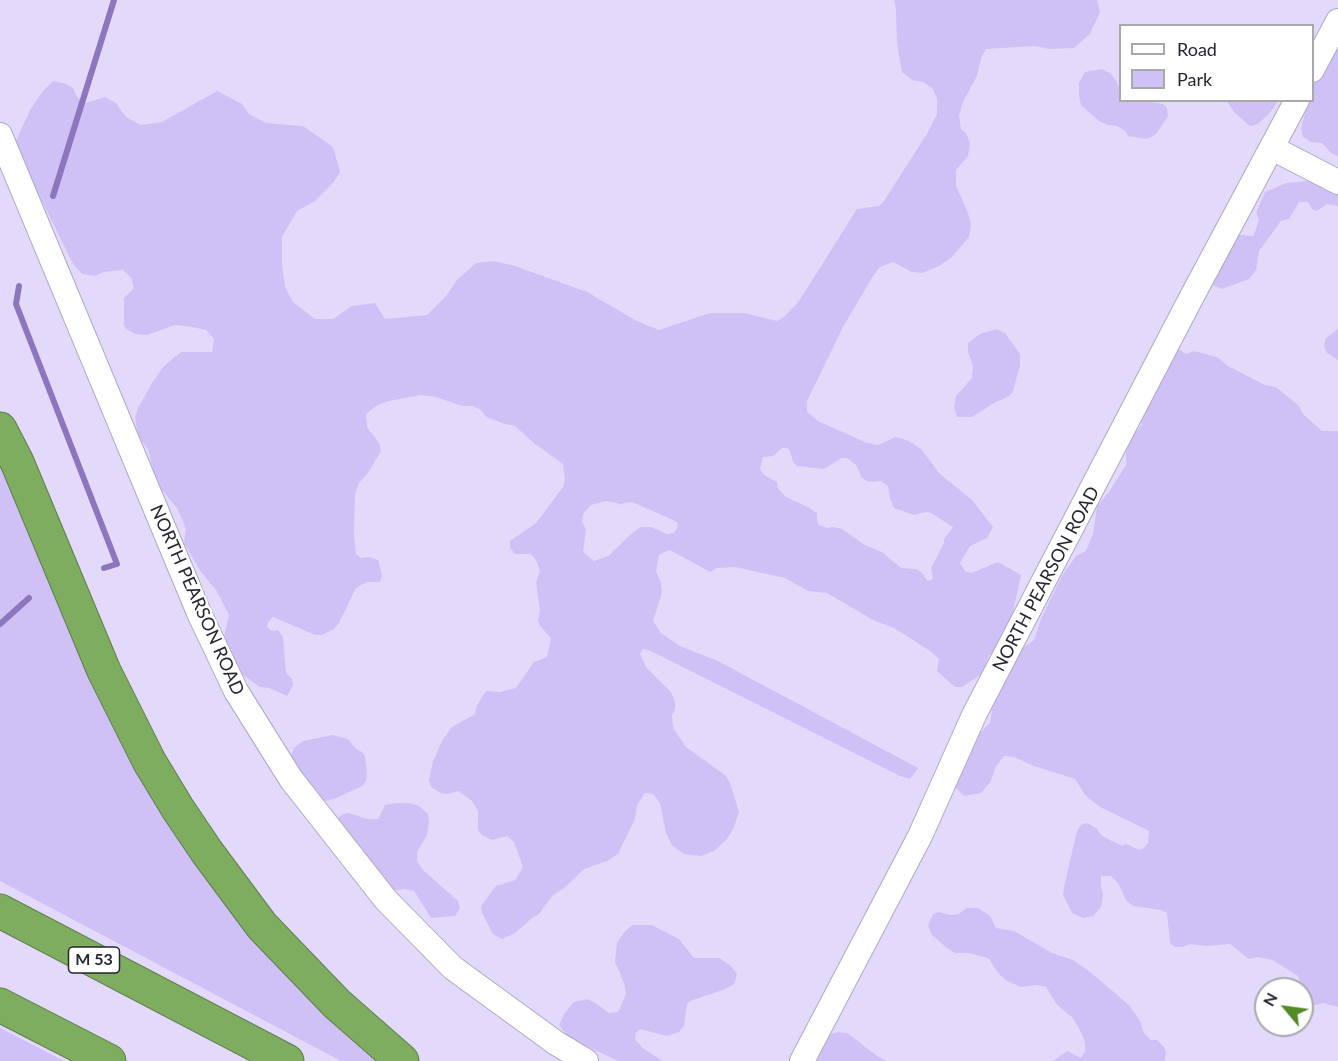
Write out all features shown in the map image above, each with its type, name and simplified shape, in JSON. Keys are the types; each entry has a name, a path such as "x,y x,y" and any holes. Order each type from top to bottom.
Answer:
{"highway":[{"path":"0,429 18,462 104,671 149,761 178,809 262,926 337,1004 402,1061"},
{"name":"M 53","path":"0,911 287,1061"},
{"path":"0,1005 109,1061"}],"street":[{"path":"1314,66 1338,21"},
{"name":"NORTH PEARSON ROAD","path":"802,1061 920,836 971,722 1189,302 1296,102"},
{"name":"NORTH PEARSON ROAD","path":"0,135 199,613 236,691 291,779 386,900 453,968 556,1043 586,1061"},
{"path":"1272,148 1338,182"}],"green space":[{"path":"894,0 1097,0 1100,12 1090,34 1074,48 1049,49 1035,46 986,49 981,58 977,76 963,102 959,115 961,129 966,133 970,143 968,156 956,170 956,186 968,213 971,225 969,237 952,257 939,266 922,273 912,272 893,262 880,267 843,327 807,401 807,412 818,421 867,443 878,445 896,437 909,441 921,449 940,474 972,500 993,527 987,538 970,546 960,563 965,571 971,573 998,562 1021,575 1012,617 1002,648 989,655 982,674 962,687 955,687 937,671 939,659 930,651 894,628 873,620 827,593 808,591 785,578 735,567 717,568 710,572 670,550 659,555 656,571 662,593 653,621 661,633 680,646 718,661 918,768 910,779 900,776 643,649 640,654 646,667 671,692 675,702 672,715 673,728 686,747 725,775 730,783 739,812 734,827 727,839 714,851 701,856 684,854 672,845 666,833 660,803 653,794 645,793 637,805 635,819 618,854 607,861 584,869 552,896 539,914 515,933 502,939 493,934 482,913 481,906 496,886 515,880 523,867 514,842 507,836 492,840 482,835 478,830 478,811 472,801 458,791 448,794 441,793 431,787 429,780 433,761 443,739 452,727 475,714 477,705 486,691 500,692 516,688 534,662 547,657 551,638 540,626 538,620 540,610 536,583 540,571 531,554 515,554 510,548 510,541 536,523 563,487 565,480 563,464 515,426 486,417 481,410 473,406 462,406 436,397 421,395 376,406 366,414 367,427 379,443 381,451 359,483 355,494 354,537 356,554 361,558 369,557 378,560 382,575 380,582 367,582 356,588 339,623 334,629 322,635 315,635 273,617 267,627 272,631 278,630 283,637 286,673 292,679 293,685 287,696 269,688 260,687 233,668 223,641 229,615 216,590 201,572 184,543 186,530 183,521 177,508 159,486 148,449 138,436 135,418 138,408 164,366 181,352 212,352 214,339 206,330 175,325 147,335 135,334 126,329 124,298 134,288 131,278 123,270 104,272 95,276 82,274 73,264 32,185 15,143 30,110 53,81 73,88 77,97 86,103 105,97 116,103 126,117 141,125 162,122 217,91 242,104 249,114 266,123 303,126 333,147 340,172 334,182 315,201 297,211 282,237 285,287 293,302 315,319 333,319 352,306 375,303 385,319 427,315 446,296 457,280 476,263 494,261 515,266 587,292 637,321 659,330 710,313 744,313 777,321 799,301 857,209 879,206 884,201 937,114 937,98 932,88 923,82 912,80 902,72 897,44","holes":["782,448 790,451 793,462 797,466 824,469 842,458 847,458 856,465 862,478 869,482 881,481 888,486 894,508 914,515 931,513 953,527 944,539 931,568 933,579 928,581 916,569 901,568 882,552 865,545 842,529 819,525 817,513 786,497 778,489 777,482 764,475 760,469 763,457 773,456","606,501 621,504 632,502 673,520 678,523 677,528 674,533 667,534 651,527 641,527 608,556 594,561 583,552 586,529 582,522 583,514 591,505"]},
{"path":"1338,35 1338,156 1331,153 1322,143 1311,142 1303,137 1301,128 1308,102 1314,102 1314,84 1321,74"},
{"path":"1102,69 1110,73 1119,87 1119,102 1163,104 1167,108 1168,116 1156,134 1147,139 1128,136 1117,126 1099,121 1081,105 1079,83 1085,72"},
{"path":"1228,102 1277,102 1258,124 1250,126 1234,112"},
{"path":"1310,181 1322,184 1338,195 1338,206 1327,204 1317,211 1312,209 1308,202 1299,202 1289,219 1281,221 1259,251 1256,270 1249,279 1222,289 1208,283 1226,233 1254,235 1259,220 1256,213 1265,192 1286,183"},
{"path":"996,329 1005,333 1020,354 1020,366 1013,391 1008,397 972,417 957,417 954,407 956,396 972,378 973,366 968,352 968,343 980,334"},
{"path":"1338,329 1338,360 1327,353 1324,346 1326,338"},
{"path":"1172,349 1186,354 1194,351 1217,357 1228,366 1265,385 1276,387 1299,406 1303,414 1322,431 1338,431 1338,1007 1323,1003 1314,1005 1314,977 1298,977 1272,960 1258,957 1249,959 1230,944 1206,946 1190,944 1175,947 1170,943 1167,913 1133,906 1126,900 1118,883 1111,876 1101,876 1103,894 1101,907 1093,916 1083,918 1072,913 1063,895 1077,831 1081,825 1087,823 1096,828 1102,836 1122,846 1125,844 1139,850 1148,843 1149,831 1100,807 1085,795 1075,779 1014,757 1004,756 996,766 991,781 981,793 964,796 953,785 973,740 990,723 993,704 1015,653 1034,640 1041,619 1063,574 1076,556 1086,551 1093,534 1097,506 1126,465 1126,443 1142,424 1140,418"},
{"path":"0,451 109,706 384,1061 341,1061 0,881"},
{"path":"333,735 348,739 356,749 362,752 365,756 367,773 366,781 362,786 326,801 317,798 290,758 294,748 303,741"},
{"path":"410,803 419,806 428,814 427,835 417,852 417,861 423,870 458,901 460,908 455,916 431,918 414,891 405,889 391,891 337,822 343,814 349,813 367,819 378,819 385,805"},
{"path":"966,908 978,908 990,916 996,928 1014,931 1052,953 1073,960 1090,972 1129,1005 1140,1021 1144,1033 1164,1047 1165,1061 1053,1061 1067,1051 1081,1058 1085,1051 1085,1043 1073,1018 1057,1005 1046,987 1037,985 1021,987 1007,981 988,958 968,953 955,953 932,935 928,926 933,914 939,912 950,915 959,914"},
{"path":"632,925 652,925 679,939 694,958 719,958 730,965 737,974 734,984 687,1003 684,1026 679,1032 666,1036 640,1029 636,1033 635,1039 644,1049 663,1061 618,1061 570,1038 559,1025 564,1014 574,1002 587,999 609,1013 618,1012 626,994 615,962 617,943"},
{"path":"0,1028 64,1061 0,1061"},
{"path":"838,1032 847,1033 887,1061 796,1061 811,1040"}],"waterway":[{"path":"53,196 114,0"},
{"path":"19,286 16,304 117,564 104,568"},
{"path":"0,624 29,598"}]}
